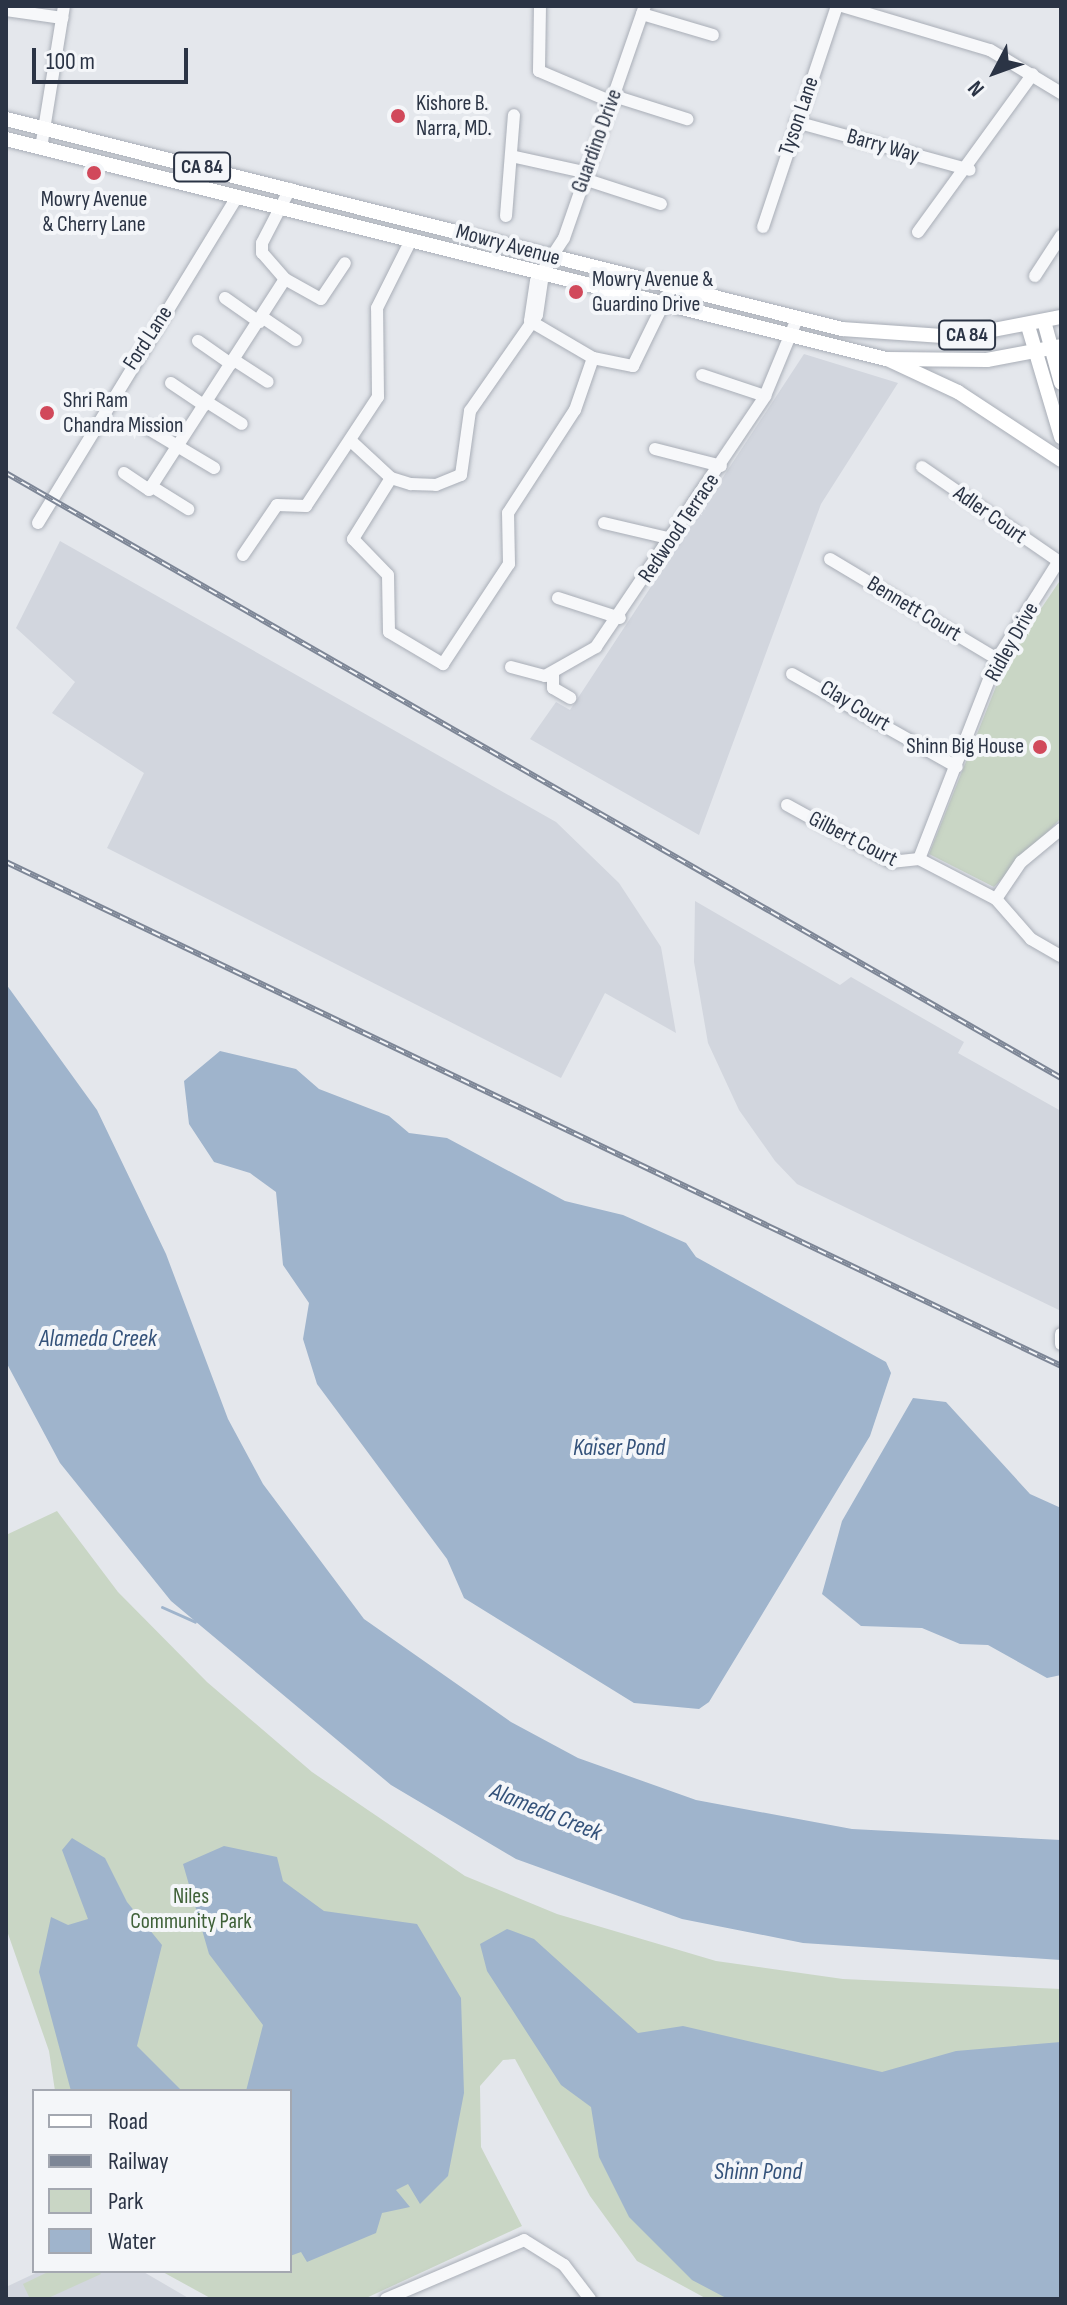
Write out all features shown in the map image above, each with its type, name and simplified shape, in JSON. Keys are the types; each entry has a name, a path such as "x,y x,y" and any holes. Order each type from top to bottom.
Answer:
{"main road":[{"name":"Mowry Avenue","path":"6,119 290,189 796,321 905,336 1028,326 1061,317"},
{"name":"Mowry Avenue","path":"6,139 886,359 963,361 1057,347"},
{"path":"1044,321 1057,347 1061,383"},
{"path":"1028,326 1060,435"},
{"path":"886,359 958,392 1061,460"}],"street":[{"path":"540,6 539,71 613,99 687,119"},
{"path":"839,6 990,50 1061,93"},
{"name":"Tyson Lane","path":"763,227 796,122 839,6"},
{"path":"6,10 63,12 41,148"},
{"path":"644,10 713,35"},
{"name":"Guardino Drive","path":"391,478 436,485 461,475 470,411 530,321 543,274 553,257 644,10"},
{"path":"918,232 970,170 1033,74"},
{"path":"506,216 514,115"},
{"name":"Barry Way","path":"796,122 970,170"},
{"path":"511,156 582,175 661,204"},
{"path":"290,189 285,209 262,253 285,279 321,299 345,263"},
{"name":"Ford Lane","path":"38,523 237,197"},
{"path":"1035,276 1061,236"},
{"path":"243,555 277,505 306,506 378,397 377,308 411,240"},
{"path":"150,488 285,279"},
{"path":"530,321 593,358 633,366 666,305 670,290"},
{"path":"225,298 296,340"},
{"name":"Redwood Terrace","path":"553,673 596,647 620,618 765,396 793,337 796,321"},
{"path":"198,341 268,382"},
{"path":"351,441 391,478 353,539 388,575 389,632 443,664 509,564 508,513 575,410 593,358"},
{"path":"702,375 765,396"},
{"path":"171,383 242,424"},
{"path":"142,425 214,468"},
{"path":"655,449 721,466"},
{"name":"Adler Court","path":"922,467 1059,563"},
{"path":"124,473 188,509"},
{"path":"604,523 672,539"},
{"name":"Bennett Court","path":"830,559 997,659"},
{"name":"Ridley Drive","path":"919,859 997,659 1059,563"},
{"path":"558,598 620,618"},
{"path":"511,667 553,673 553,688 570,698"},
{"name":"Clay Court","path":"792,674 957,767"},
{"name":"Gilbert Court","path":"787,805 891,862 919,859"},
{"path":"996,899 1021,862 1061,829"},
{"path":"919,859 996,899 1031,939 1061,956"},
{"path":"386,2299 524,2240 564,2265 590,2299"}],"shaded area":[{"path":"804,354 898,383 821,504 699,835 530,739 556,702 570,710"},
{"path":"60,541 556,822 619,883 661,947 676,1033 605,993 561,1078 107,848 144,773 52,713 75,682 16,628"},
{"path":"695,901 840,985 851,977 964,1042 958,1053 1061,1111 1061,1311 797,1184 775,1161 739,1110 708,1043 694,962"},
{"path":"36,2273 145,2273 190,2299 6,2299 6,2287"}],"green space":[{"path":"1061,579 1061,818 994,887 929,854 1007,659"},
{"name":"Niles Community Park","path":"57,1511 118,1592 207,1682 312,1772 465,1876 557,1914 716,1961 843,1979 1061,1989 1061,2299 707,2299 637,2261 590,2196 515,2059 503,2060 480,2086 481,2147 522,2226 364,2299 212,2299 165,2273 292,2273 292,2089 55,2089 49,2051 6,1928 6,1535"},
{"path":"46,2273 101,2274 46,2299 30,2299 23,2284"}],"water":[{"name":"Alameda Creek","path":"6,984 97,1110 166,1254 228,1419 263,1484 364,1619 511,1722 578,1758 696,1800 852,1829 1061,1840 1061,1960 803,1943 682,1919 516,1859 391,1785 171,1601 60,1463 6,1362"},
{"name":"Kaiser Pond","path":"220,1051 296,1069 319,1089 389,1116 409,1133 447,1138 565,1201 623,1215 686,1243 696,1257 886,1362 891,1373 870,1436 709,1702 699,1709 634,1703 464,1598 447,1559 317,1384 303,1339 309,1303 283,1265 276,1192 250,1173 214,1162 189,1124 184,1081"},
{"path":"913,1398 946,1402 1030,1494 1061,1508 1061,1675 1047,1678 988,1645 960,1644 922,1628 861,1626 822,1594 842,1521"},
{"path":"72,1838 105,1858 127,1902 162,1945 137,2046 180,2089 70,2089 39,1972 51,1917 68,1925 88,1919 62,1850"},
{"path":"224,1846 277,1857 283,1881 324,1911 417,1924 461,1998 464,2093 448,2176 420,2204 408,2184 396,2190 410,2207 382,2213 376,2233 307,2262 301,2252 292,2255 292,2089 247,2089 263,2025 209,1954 183,1864"},
{"name":"Shinn Pond","path":"507,1929 534,1939 638,2033 683,2026 882,2072 956,2051 1061,2042 1061,2299 728,2299 692,2280 629,2217 599,2157 591,2107 561,2085 487,1971 480,1944"}],"waterway":[{"path":"162,1607 195,1622"}],"railway":[{"path":"6,473 1061,1078"},
{"path":"6,862 1061,1366"}],"place":[{"name":"Kishore B. Narra, MD.","path":"398,116"},
{"name":"Mowry Avenue & Cherry Lane","path":"94,173"},
{"name":"Mowry Avenue & Guardino Drive","path":"576,292"},
{"name":"Shri Ram Chandra Mission","path":"47,413"},
{"name":"Shinn Big House","path":"1040,747"}]}
